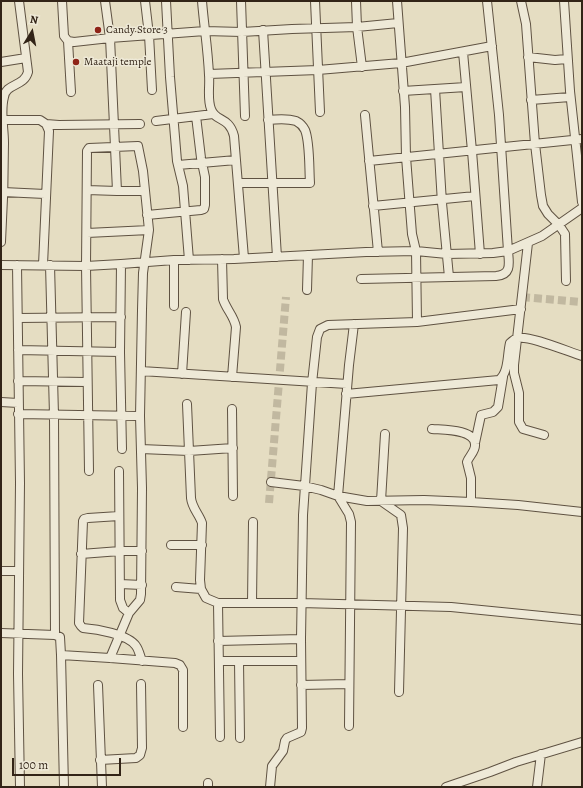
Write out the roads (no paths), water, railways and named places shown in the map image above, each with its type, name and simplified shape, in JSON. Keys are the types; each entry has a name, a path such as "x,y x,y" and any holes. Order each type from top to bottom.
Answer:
{"street":[{"path":"1,242 4,138 1,120 4,94 7,90 24,81 28,72 19,1"},
{"path":"62,1 64,36 68,41 71,92"},
{"path":"105,1 110,38 117,191"},
{"path":"145,1 149,35 152,90"},
{"path":"166,1 169,34 170,77 178,165 182,177 190,260"},
{"path":"202,1 209,74 210,107 213,114"},
{"path":"241,1 245,116"},
{"path":"315,1 320,112"},
{"path":"356,1 357,27 362,66"},
{"path":"397,1 406,157 412,234 416,251 417,322"},
{"path":"361,279 503,276 509,267 501,147 487,1"},
{"path":"521,1 526,24 531,100 541,195 548,214 559,225 564,234 566,281"},
{"path":"564,1 570,98 578,139 582,202"},
{"path":"68,41 74,42 149,35 205,32 242,32 357,27 398,23"},
{"path":"263,30 278,257"},
{"path":"209,74 318,70 401,63 492,46"},
{"path":"463,52 480,254"},
{"path":"528,57 555,60 567,59"},
{"path":"1,62 26,58"},
{"path":"403,91 466,87"},
{"path":"435,89 449,277"},
{"path":"531,100 570,98"},
{"path":"156,121 213,114 227,122 232,128 244,258"},
{"path":"365,115 378,252"},
{"path":"147,215 204,209 205,177 196,116"},
{"path":"238,183 310,183 307,139 302,125 297,121 289,119 268,120"},
{"path":"1,120 40,120 46,124 59,125 140,124"},
{"path":"46,124 48,131 45,194 47,265 52,318 53,351 55,635"},
{"path":"369,161 578,139"},
{"path":"89,471 86,266 88,151 89,148 138,146 143,171 148,230 148,240 144,263 140,416 142,585 140,600 129,613 110,658"},
{"path":"178,165 236,160"},
{"path":"87,190 145,190"},
{"path":"3,192 45,194"},
{"path":"374,206 475,196"},
{"path":"1,265 86,266 174,260 416,251 447,254 493,253 508,250 542,236 582,208"},
{"path":"87,233 148,230"},
{"path":"528,243 514,373 519,393 519,422 522,429 544,435"},
{"path":"307,290 308,255"},
{"path":"222,259 223,299 235,320 236,327 232,377"},
{"path":"174,260 174,306"},
{"path":"121,264 120,352 122,449"},
{"path":"17,265 20,483 18,634 20,787"},
{"path":"270,787 272,766 283,751 285,741 287,738 301,732 302,728 301,603 304,486 312,383 317,337 320,329 328,324 417,322 521,309"},
{"path":"182,374 186,312"},
{"path":"18,318 121,317"},
{"path":"349,726 351,522 349,514 338,496 346,394 354,324"},
{"path":"471,502 471,478 467,462 473,452 481,415 492,412 498,407 510,344 513,340 517,338 536,341 582,356"},
{"path":"18,350 120,352"},
{"path":"141,371 312,383 347,384"},
{"path":"346,394 499,380 503,377"},
{"path":"18,381 87,382"},
{"path":"1,402 18,404"},
{"path":"187,404 191,498 192,506 202,523 201,589 206,598 218,603 401,605 459,608 582,620"},
{"path":"232,409 233,496"},
{"path":"18,414 140,416"},
{"path":"432,429 463,433 471,436 475,444"},
{"path":"382,500 385,434"},
{"path":"141,449 189,451 233,448"},
{"path":"119,471 121,605 129,613"},
{"path":"271,482 304,486 338,496 367,501 471,502 518,505 582,512"},
{"path":"382,500 401,515 403,528 398,692"},
{"path":"120,516 84,519 82,525 79,623 83,628 106,632 130,640 136,646 142,661"},
{"path":"252,603 253,522"},
{"path":"171,545 202,545"},
{"path":"81,554 142,551"},
{"path":"1,571 19,571"},
{"path":"120,584 142,585"},
{"path":"176,587 201,589"},
{"path":"218,603 220,737"},
{"path":"1,633 55,635 58,636 60,640 64,787"},
{"path":"218,641 301,639"},
{"path":"61,655 175,663 180,665 183,670 183,727"},
{"path":"219,661 301,661"},
{"path":"239,661 240,738"},
{"path":"100,760 136,758 140,755 142,748 141,684"},
{"path":"301,685 349,684"},
{"path":"98,685 102,787"},
{"path":"446,787 516,762 582,742"},
{"path":"537,787 541,754"}],"tunnel":[{"path":"269,503 286,297"},
{"path":"522,297 582,302"}],"place":[{"name":"Candy Store 3","path":"98,30"},
{"name":"Maataji temple","path":"76,62"}]}
